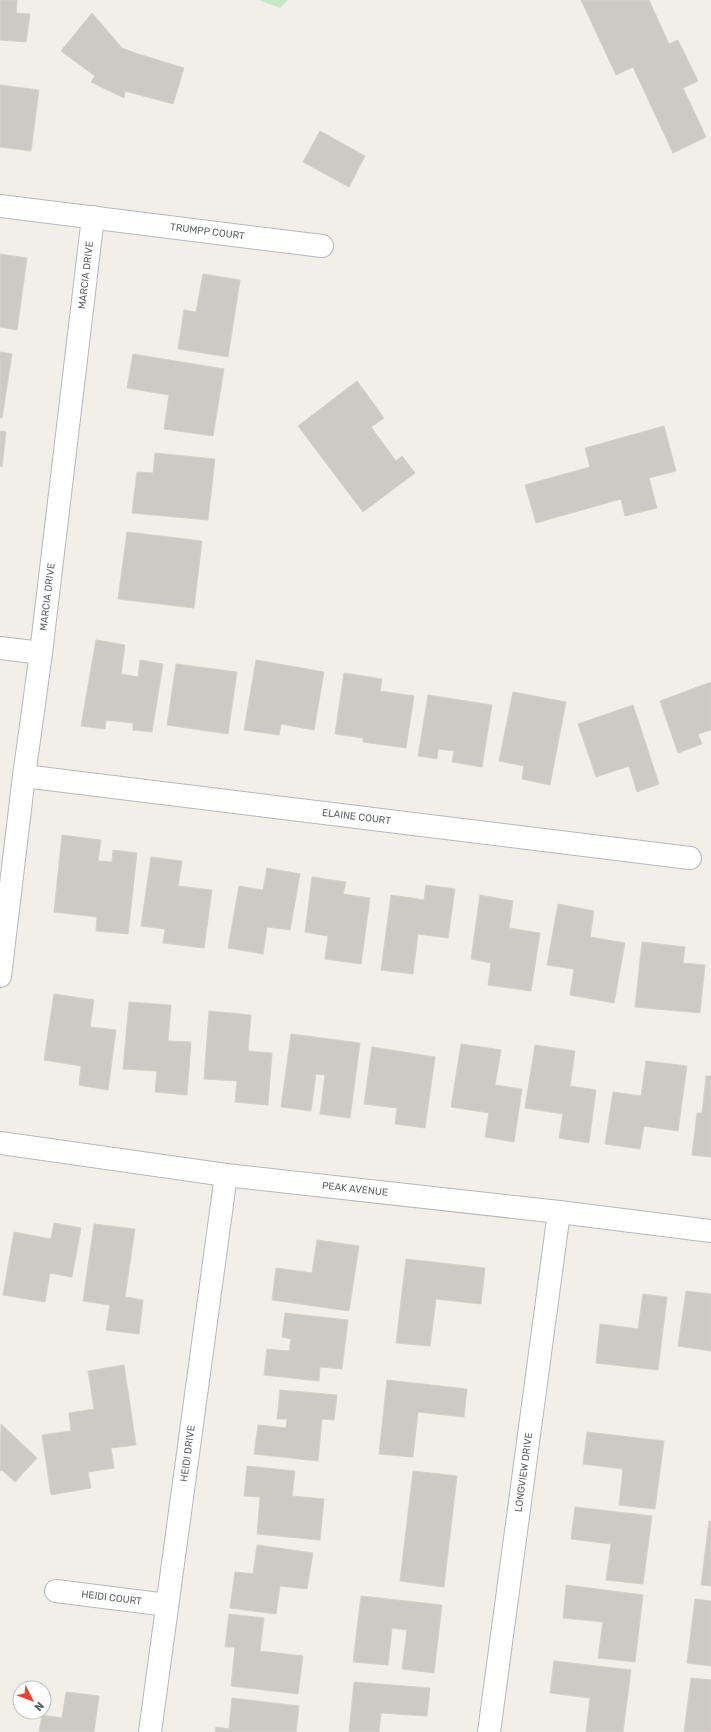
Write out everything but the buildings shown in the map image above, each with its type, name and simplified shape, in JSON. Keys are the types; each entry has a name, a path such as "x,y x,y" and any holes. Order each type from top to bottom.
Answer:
{"street":[{"name":"TRUMPP COURT","path":"0,206 322,246"},
{"name":"MARCIA DRIVE","path":"0,976 24,776 41,653 93,218"},
{"path":"0,648 41,653"},
{"name":"ELAINE COURT","path":"24,776 690,858"},
{"name":"PEAK AVENUE","path":"0,1143 226,1175 559,1212 711,1231"},
{"name":"HEIDI DRIVE","path":"150,1732 166,1605 226,1175"},
{"name":"LONGVIEW DRIVE","path":"489,1732 559,1212"},
{"name":"HEIDI COURT","path":"56,1591 166,1605"}],"green space":[{"path":"259,0 288,0 280,8"}]}
